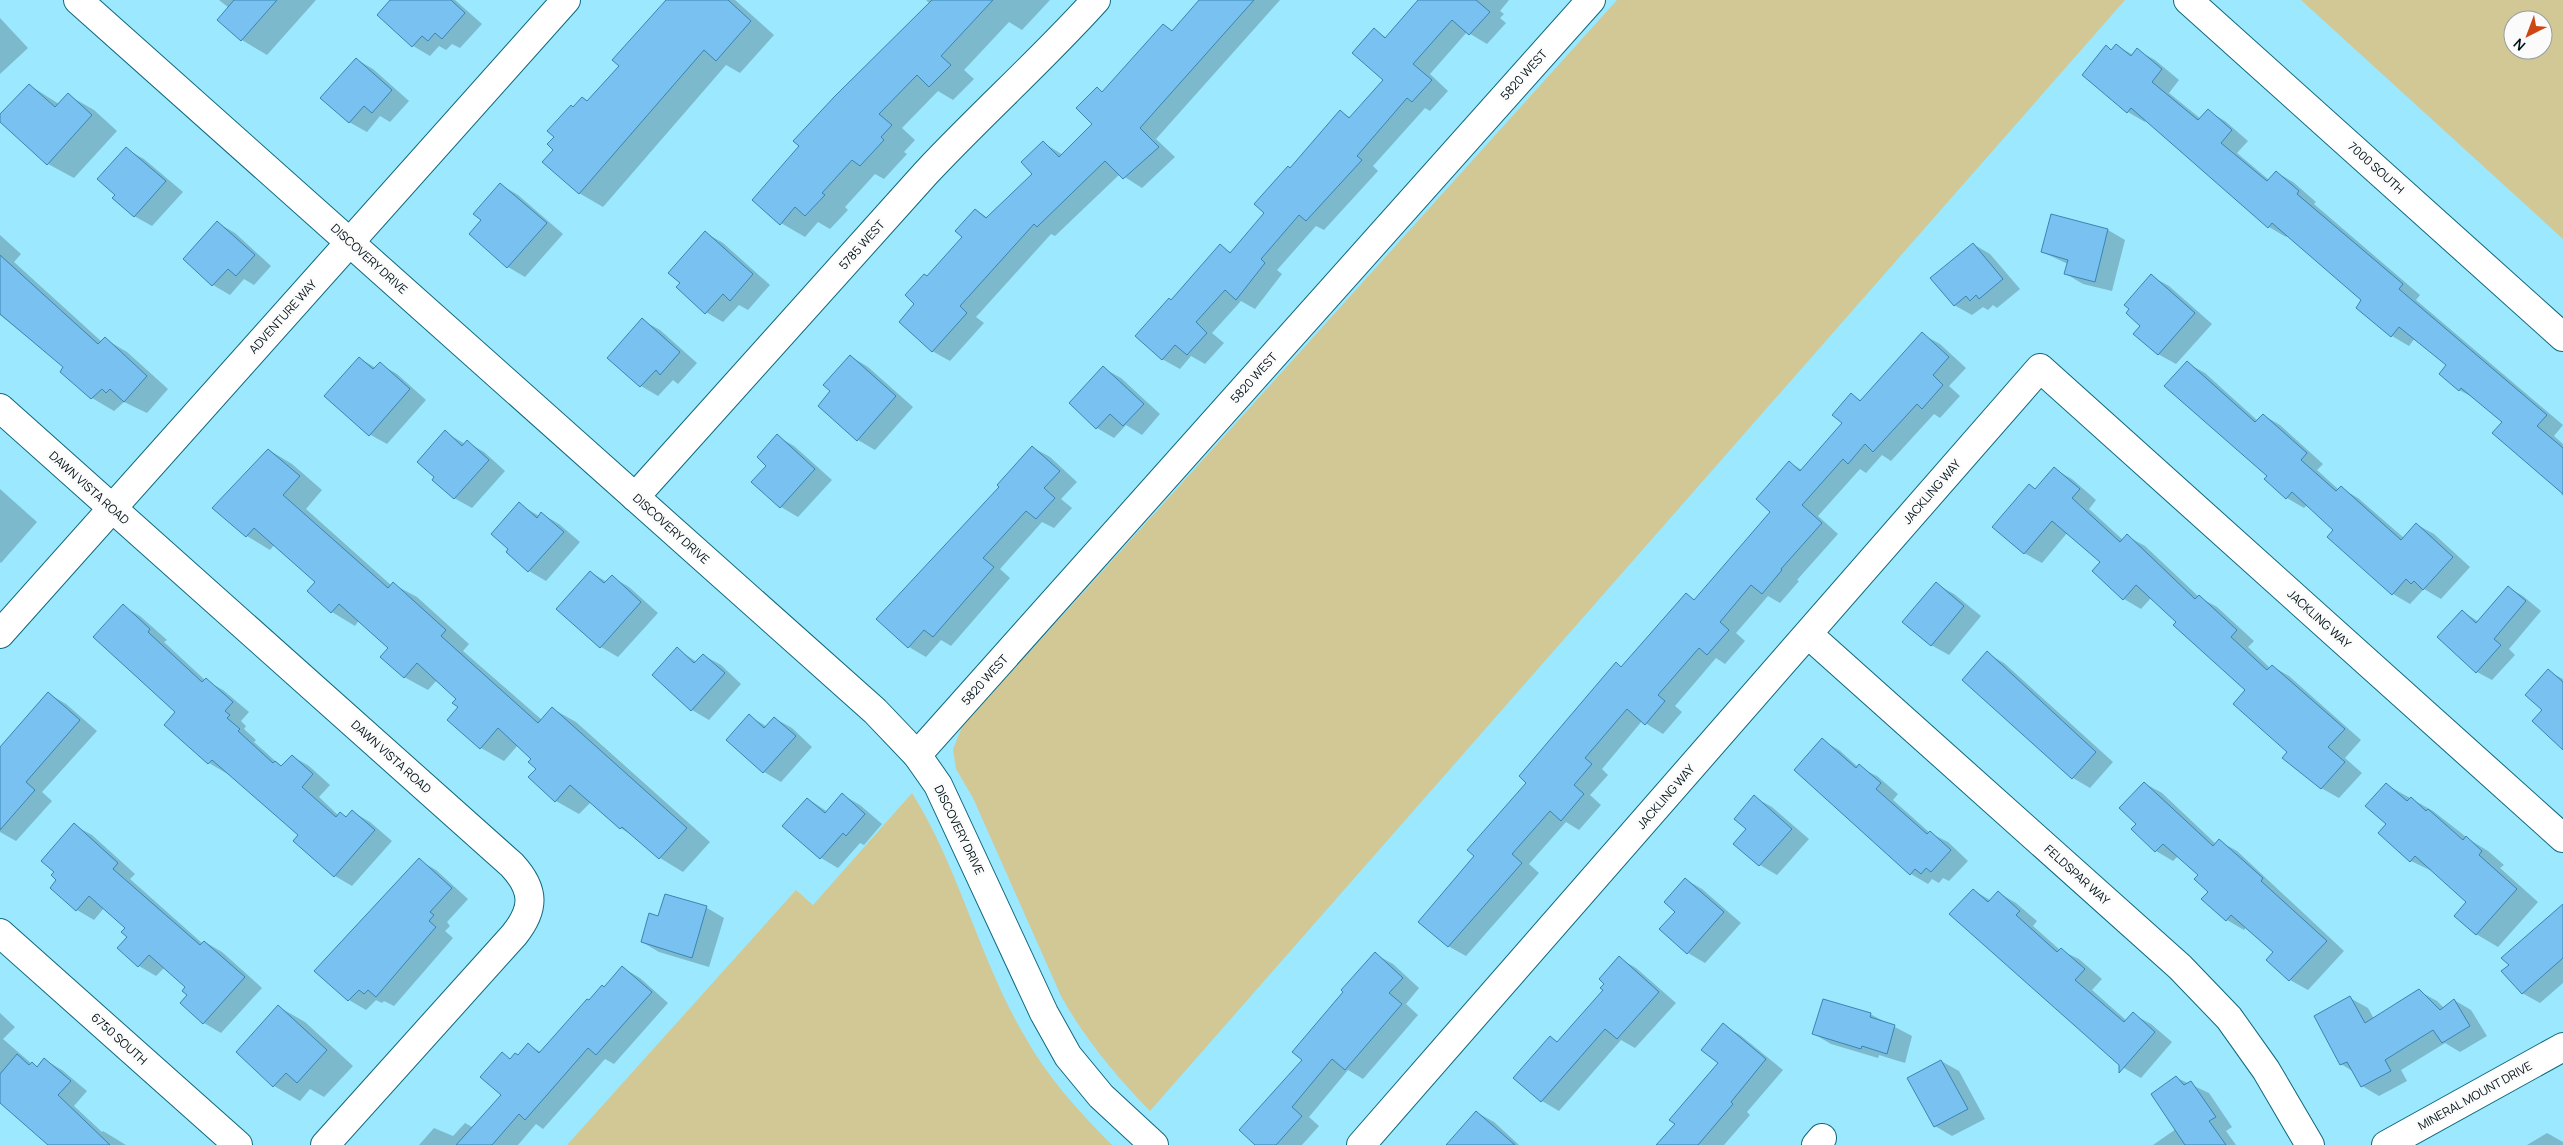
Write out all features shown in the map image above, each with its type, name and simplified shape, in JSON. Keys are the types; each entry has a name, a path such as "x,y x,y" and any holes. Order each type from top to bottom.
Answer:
{"street":[{"name":"DISCOVERY DRIVE","path":"78,0 875,711 917,755 938,785 1044,1013 1068,1056 1101,1096 1154,1145"},
{"name":"ADVENTURE WAY","path":"0,634 566,0"},
{"name":"5785 WEST","path":"635,497 926,173 972,124 1014,86 1096,0"},
{"name":"5820 WEST","path":"917,755 1592,0"},
{"name":"7000 SOUTH","path":"2188,0 2563,337"},
{"name":"JACKLING WAY","path":"1361,1145 1809,635 2040,368 2563,838"},
{"name":"DAWN VISTA ROAD","path":"0,408 512,865 529,890 529,909 514,935 325,1145"},
{"name":"FELDSPAR WAY","path":"1809,635 2180,967 2229,1018 2266,1070 2310,1145"},
{"name":"6750 SOUTH","path":"0,933 238,1145"},
{"name":"MINERAL MOUNT DRIVE","path":"2386,1145 2563,1047"}],"shaded area":[{"path":"1617,0 2125,0 1150,1111 1101,1056 1061,996 973,798 956,769 953,749 962,727"},
{"path":"2301,0 2563,0 2563,239"},
{"path":"912,793 943,852 994,975 1024,1035 1064,1093 1112,1145 567,1145 796,890 813,905"}],"building":[{"path":"234,0 277,0 241,41 217,20"},
{"path":"390,0 451,0 465,13 442,39 435,33 428,41 422,36 412,47 377,15"},
{"path":"666,0 728,0 751,21 716,61 704,50 579,194 542,162 553,150 547,144 554,137 547,131 571,105 573,107 582,97 587,101 619,66 612,60"},
{"path":"932,0 993,0 941,56 951,65 929,87 917,75 879,114 892,125 881,137 884,140 860,166 852,160 822,193 825,195 805,216 795,207 780,225 752,200 799,146 793,141 835,96"},
{"path":"1199,0 1254,0 1140,128 1159,147 1123,179 1105,161 1037,227 1034,224 960,306 967,313 932,352 899,322 914,304 905,295 924,274 927,276 962,237 955,231 975,209 986,218 1032,174 1021,162 1043,141 1059,157 1092,124 1076,108 1097,87 1102,92 1163,24 1172,31"},
{"path":"1418,0 1476,0 1490,12 1469,35 1452,20 1413,64 1432,80 1412,102 1407,98 1357,156 1362,160 1306,221 1299,215 1261,259 1265,263 1236,300 1225,290 1196,322 1207,333 1187,355 1175,345 1162,360 1135,336 1169,298 1171,300 1220,244 1230,253 1264,213 1254,204 1288,166 1290,168 1340,110 1349,118 1383,80 1352,53 1374,28 1385,38"},
{"path":"2116,44 2131,56 2137,48 2162,69 2152,82 2198,120 2208,109 2232,130 2221,143 2267,181 2276,171 2299,191 2297,194 2403,284 2399,289 2547,415 2537,426 2563,448 2563,494 2492,433 2502,422 2461,388 2459,391 2439,374 2446,365 2399,327 2391,337 2356,308 2361,300 2272,223 2268,228 2131,108 2127,113 2082,75 2106,45 2111,50"},
{"path":"356,58 392,90 372,113 364,106 349,123 320,98"},
{"path":"29,84 55,107 68,93 92,115 47,165 0,122 0,114"},
{"path":"126,147 166,181 134,217 112,198 115,195 97,179"},
{"path":"500,183 547,223 507,268 469,234 481,220 473,214"},
{"path":"2051,214 2108,229 2095,282 2064,274 2068,260 2041,252"},
{"path":"217,221 255,255 236,276 228,269 212,286 183,259"},
{"path":"705,231 753,274 730,301 723,294 705,314 676,287 680,283 668,273"},
{"path":"1973,243 2003,279 1979,299 1976,295 1970,301 1966,296 1954,306 1930,278"},
{"path":"0,255 98,344 105,337 147,376 124,402 110,389 106,393 102,389 91,399 60,372 63,367 0,314"},
{"path":"2151,274 2195,313 2158,355 2133,334 2140,326 2126,313 2129,309 2124,305"},
{"path":"642,318 680,352 660,375 656,370 640,387 607,358"},
{"path":"1922,332 1949,357 1933,375 1943,385 1922,409 1917,404 1873,452 1865,444 1848,464 1843,459 1802,505 1822,523 1781,569 1762,594 1751,585 1720,622 1729,630 1707,655 1699,648 1658,695 1665,701 1645,725 1627,709 1585,758 1592,764 1574,785 1584,794 1561,821 1550,811 1512,854 1522,863 1448,947 1418,922 1474,856 1467,850 1526,783 1519,776 1616,662 1621,667 1686,593 1694,600 1770,512 1756,499 1789,461 1800,471 1842,423 1832,415 1851,393 1860,401"},
{"path":"850,355 896,396 857,441 818,406 830,391 823,385"},
{"path":"359,357 373,369 380,362 410,389 369,436 324,396"},
{"path":"2187,361 2255,422 2263,414 2307,453 2301,460 2336,491 2341,486 2401,540 2416,523 2453,557 2423,590 2414,581 2411,584 2406,579 2392,595 2327,537 2333,530 2292,492 2286,499 2264,479 2267,476 2164,386"},
{"path":"1103,366 1144,404 1123,426 1110,414 1096,429 1069,403"},
{"path":"445,430 462,446 467,440 489,460 454,499 432,480 434,477 417,462"},
{"path":"777,434 815,469 780,508 751,482 766,466 757,457"},
{"path":"1032,446 1060,471 1044,488 1055,498 1036,519 1026,511 983,558 994,567 933,637 924,630 908,648 876,619 999,487 997,485"},
{"path":"268,449 300,476 283,495 388,588 393,582 446,630 441,636 538,723 552,707 687,828 659,859 622,827 620,829 570,785 555,802 528,777 536,769 528,762 531,759 498,728 480,749 447,720 458,707 452,703 456,699 417,663 404,678 380,657 388,648 339,604 331,613 307,591 315,582 254,528 246,537 212,508"},
{"path":"2054,467 2080,489 2072,498 2120,542 2127,534 2195,599 2199,595 2237,630 2231,637 2267,670 2272,665 2345,729 2328,747 2345,762 2321,789 2282,758 2287,752 2233,704 2245,690 2173,625 2176,622 2136,585 2123,600 2092,571 2100,562 2052,521 2024,554 1992,527 2029,484 2035,489"},
{"path":"519,502 537,518 541,512 564,532 528,572 506,552 508,549 491,534"},
{"path":"590,571 604,583 612,575 641,602 600,648 556,609"},
{"path":"1936,582 1964,606 1931,646 1902,622"},
{"path":"2508,586 2526,601 2494,639 2501,645 2476,673 2437,637 2462,610 2476,623"},
{"path":"123,604 150,629 148,632 202,682 206,678 233,702 225,711 230,715 227,718 240,729 238,731 273,763 275,761 281,766 292,755 313,774 302,787 336,817 340,812 346,817 352,810 375,830 334,877 293,841 298,835 212,760 208,764 164,725 175,712 93,637"},
{"path":"677,647 694,663 703,654 725,673 691,711 652,675"},
{"path":"1987,651 2096,752 2072,779 1962,680"},
{"path":"2548,669 2563,682 2563,750 2532,721 2542,710 2525,695"},
{"path":"48,692 80,720 26,782 35,790 0,830 0,747"},
{"path":"749,714 764,728 774,717 796,736 763,773 726,740"},
{"path":"1822,738 1856,768 1859,764 1881,783 1876,789 1927,834 1930,831 1951,850 1931,872 1926,868 1921,874 1915,869 1910,875 1794,770"},
{"path":"2144,782 2213,846 2219,839 2263,878 2261,881 2327,941 2289,981 2266,960 2273,952 2231,915 2226,921 2201,899 2208,892 2194,879 2198,875 2163,844 2155,852 2131,829 2136,824 2119,808"},
{"path":"2386,783 2407,801 2411,797 2426,811 2428,809 2463,840 2466,836 2482,851 2479,855 2517,889 2476,935 2454,916 2466,902 2415,856 2410,862 2378,833 2386,824 2365,806"},
{"path":"842,793 865,814 846,836 843,833 820,859 782,826 807,798 825,813"},
{"path":"1754,795 1792,829 1759,866 1733,844 1746,829 1734,819"},
{"path":"74,823 118,863 113,869 200,945 204,941 245,977 203,1024 180,1003 187,995 182,991 185,987 149,955 138,967 117,948 127,937 121,932 125,928 89,896 76,911 50,888 56,880 51,875 54,872 41,861"},
{"path":"419,858 452,888 430,912 434,915 429,921 436,927 376,997 368,990 364,994 359,990 348,1001 314,971"},
{"path":"1685,878 1724,912 1687,954 1659,929 1675,912 1664,902"},
{"path":"1973,889 1988,902 1998,891 2020,911 2016,915 2057,952 2061,948 2085,969 2075,980 2124,1022 2133,1012 2155,1032 2119,1073 2119,1065 1949,914"},
{"path":"665,894 707,906 692,958 641,942 649,913 658,916"},
{"path":"2563,904 2563,958 2522,994 2501,971 2509,965 2501,958"},
{"path":"1375,952 1403,978 1389,993 1402,1004 1345,1070 1332,1059 1292,1107 1302,1116 1276,1145 1255,1145 1239,1130 1302,1060 1292,1052 1343,992 1341,990"},
{"path":"1619,956 1659,992 1617,1039 1605,1029 1541,1102 1513,1078 1550,1036 1557,1042 1603,990 1600,988 1604,984 1599,979"},
{"path":"622,966 652,992 596,1055 588,1048 525,1120 519,1114 492,1145 456,1145 501,1095 480,1077 502,1052 510,1059 515,1053 518,1055 528,1043 539,1053 587,999 589,1000 602,985 604,987"},
{"path":"2419,989 2440,1010 2454,999 2470,1026 2442,1043 2433,1030 2385,1060 2391,1071 2361,1087 2347,1062 2340,1065 2314,1016 2350,996 2365,1023"},
{"path":"1823,999 1871,1013 1870,1017 1895,1025 1887,1054 1862,1046 1861,1049 1812,1034"},
{"path":"278,1005 327,1050 297,1083 286,1073 273,1087 236,1052"},
{"path":"1723,1023 1766,1059 1731,1102 1733,1104 1698,1145 1656,1145 1675,1124 1669,1120 1718,1063 1701,1050"},
{"path":"17,1054 29,1065 32,1062 37,1067 44,1058 71,1081 58,1095 110,1145 48,1145 0,1103 0,1074"},
{"path":"1941,1060 1968,1109 1934,1127 1907,1078"},
{"path":"2176,1076 2184,1085 2191,1081 2216,1117 2209,1121 2226,1145 2185,1145 2151,1094"},
{"path":"1476,1111 1515,1145 1446,1145"}]}
